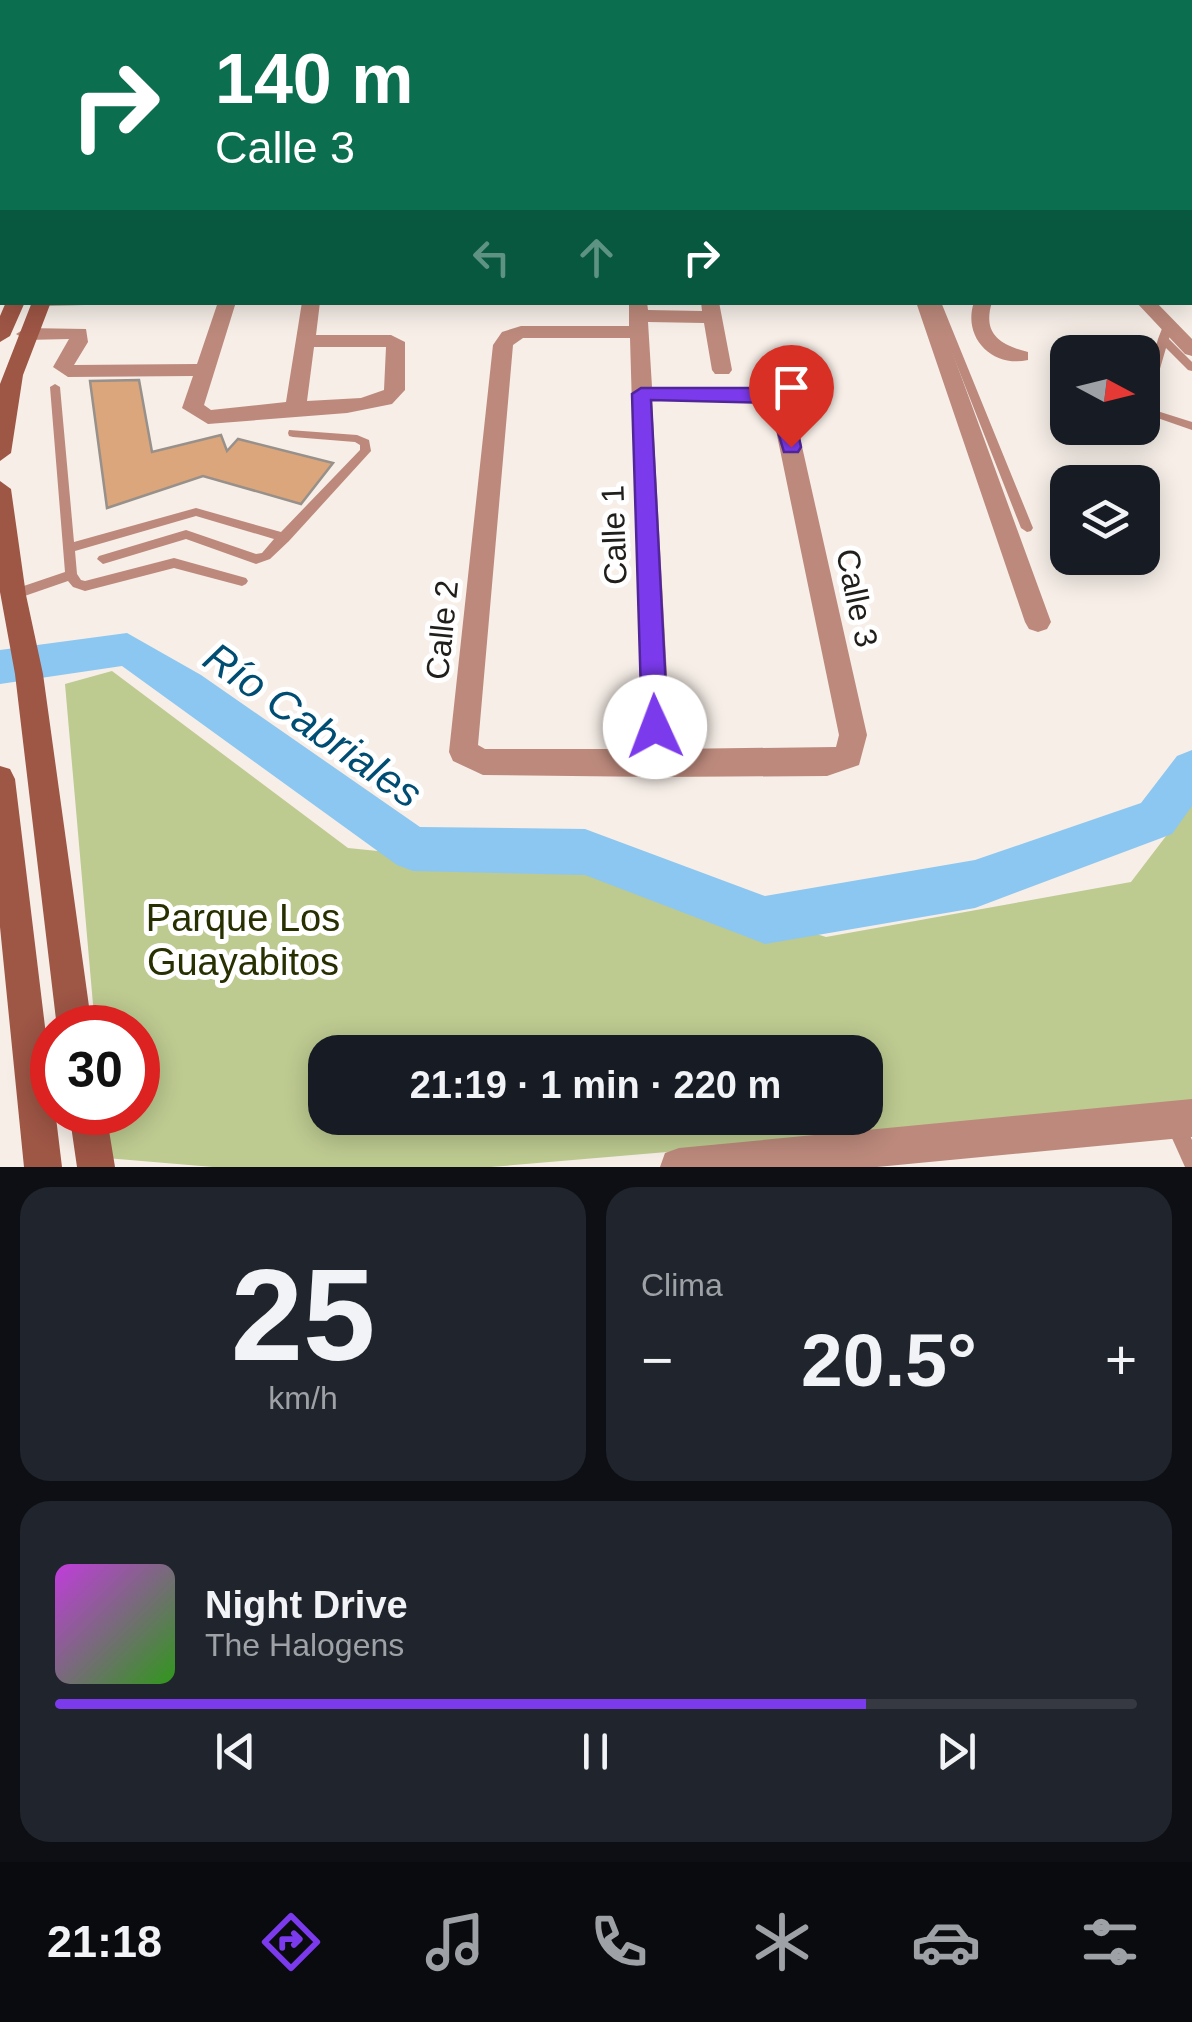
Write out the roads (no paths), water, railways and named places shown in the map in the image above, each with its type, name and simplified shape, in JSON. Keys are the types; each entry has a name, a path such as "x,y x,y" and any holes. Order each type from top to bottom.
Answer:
{"street":[{"path":"0,336 15,305"},
{"path":"0,453 4,398 26,334 41,305"},
{"path":"227,305 194,408 208,417 377,403 391,396 398,346 391,340 309,342"},
{"path":"296,408 312,305"},
{"path":"926,305 1038,622"},
{"path":"982,305 976,320 980,333 1010,356 1022,356"},
{"path":"1148,305 1179,339"},
{"path":"639,317 710,310 722,370"},
{"name":"Calle 2","path":"639,317 522,332 509,336 503,345 463,752 483,762 656,764"},
{"name":"Calle 1","path":"639,317 656,764"},
{"path":"26,334 79,333 63,367 68,371 205,370"},
{"name":"Calle 3","path":"641,394 759,394 776,399 783,410 853,736 848,756 827,763 656,764"},
{"path":"0,489 29,674 72,1005"},
{"path":"1,801 43,1167"},
{"path":"679,1167 1182,1119"}],"lane":[{"path":"937,305 1027,528"},
{"path":"1179,339 1192,368"},
{"path":"1179,339 1145,402 1150,412 1192,426"},
{"path":"56,387 71,575 77,584 85,586 184,563 242,581"},
{"path":"103,559 186,534 256,559 266,556 364,451 365,443 293,433"},
{"path":"70,548 196,512 285,538"},
{"path":"15,603 71,575"},
{"path":"1182,1119 1192,1160"}],"waterway":[{"name":"Río Cabriales","path":"0,667 127,649 187,687 413,849 585,852 765,920 975,884 1156,819 1192,770"}],"park label":[{"name":"Parque Los Guayabitos","path":"243,940"}]}
